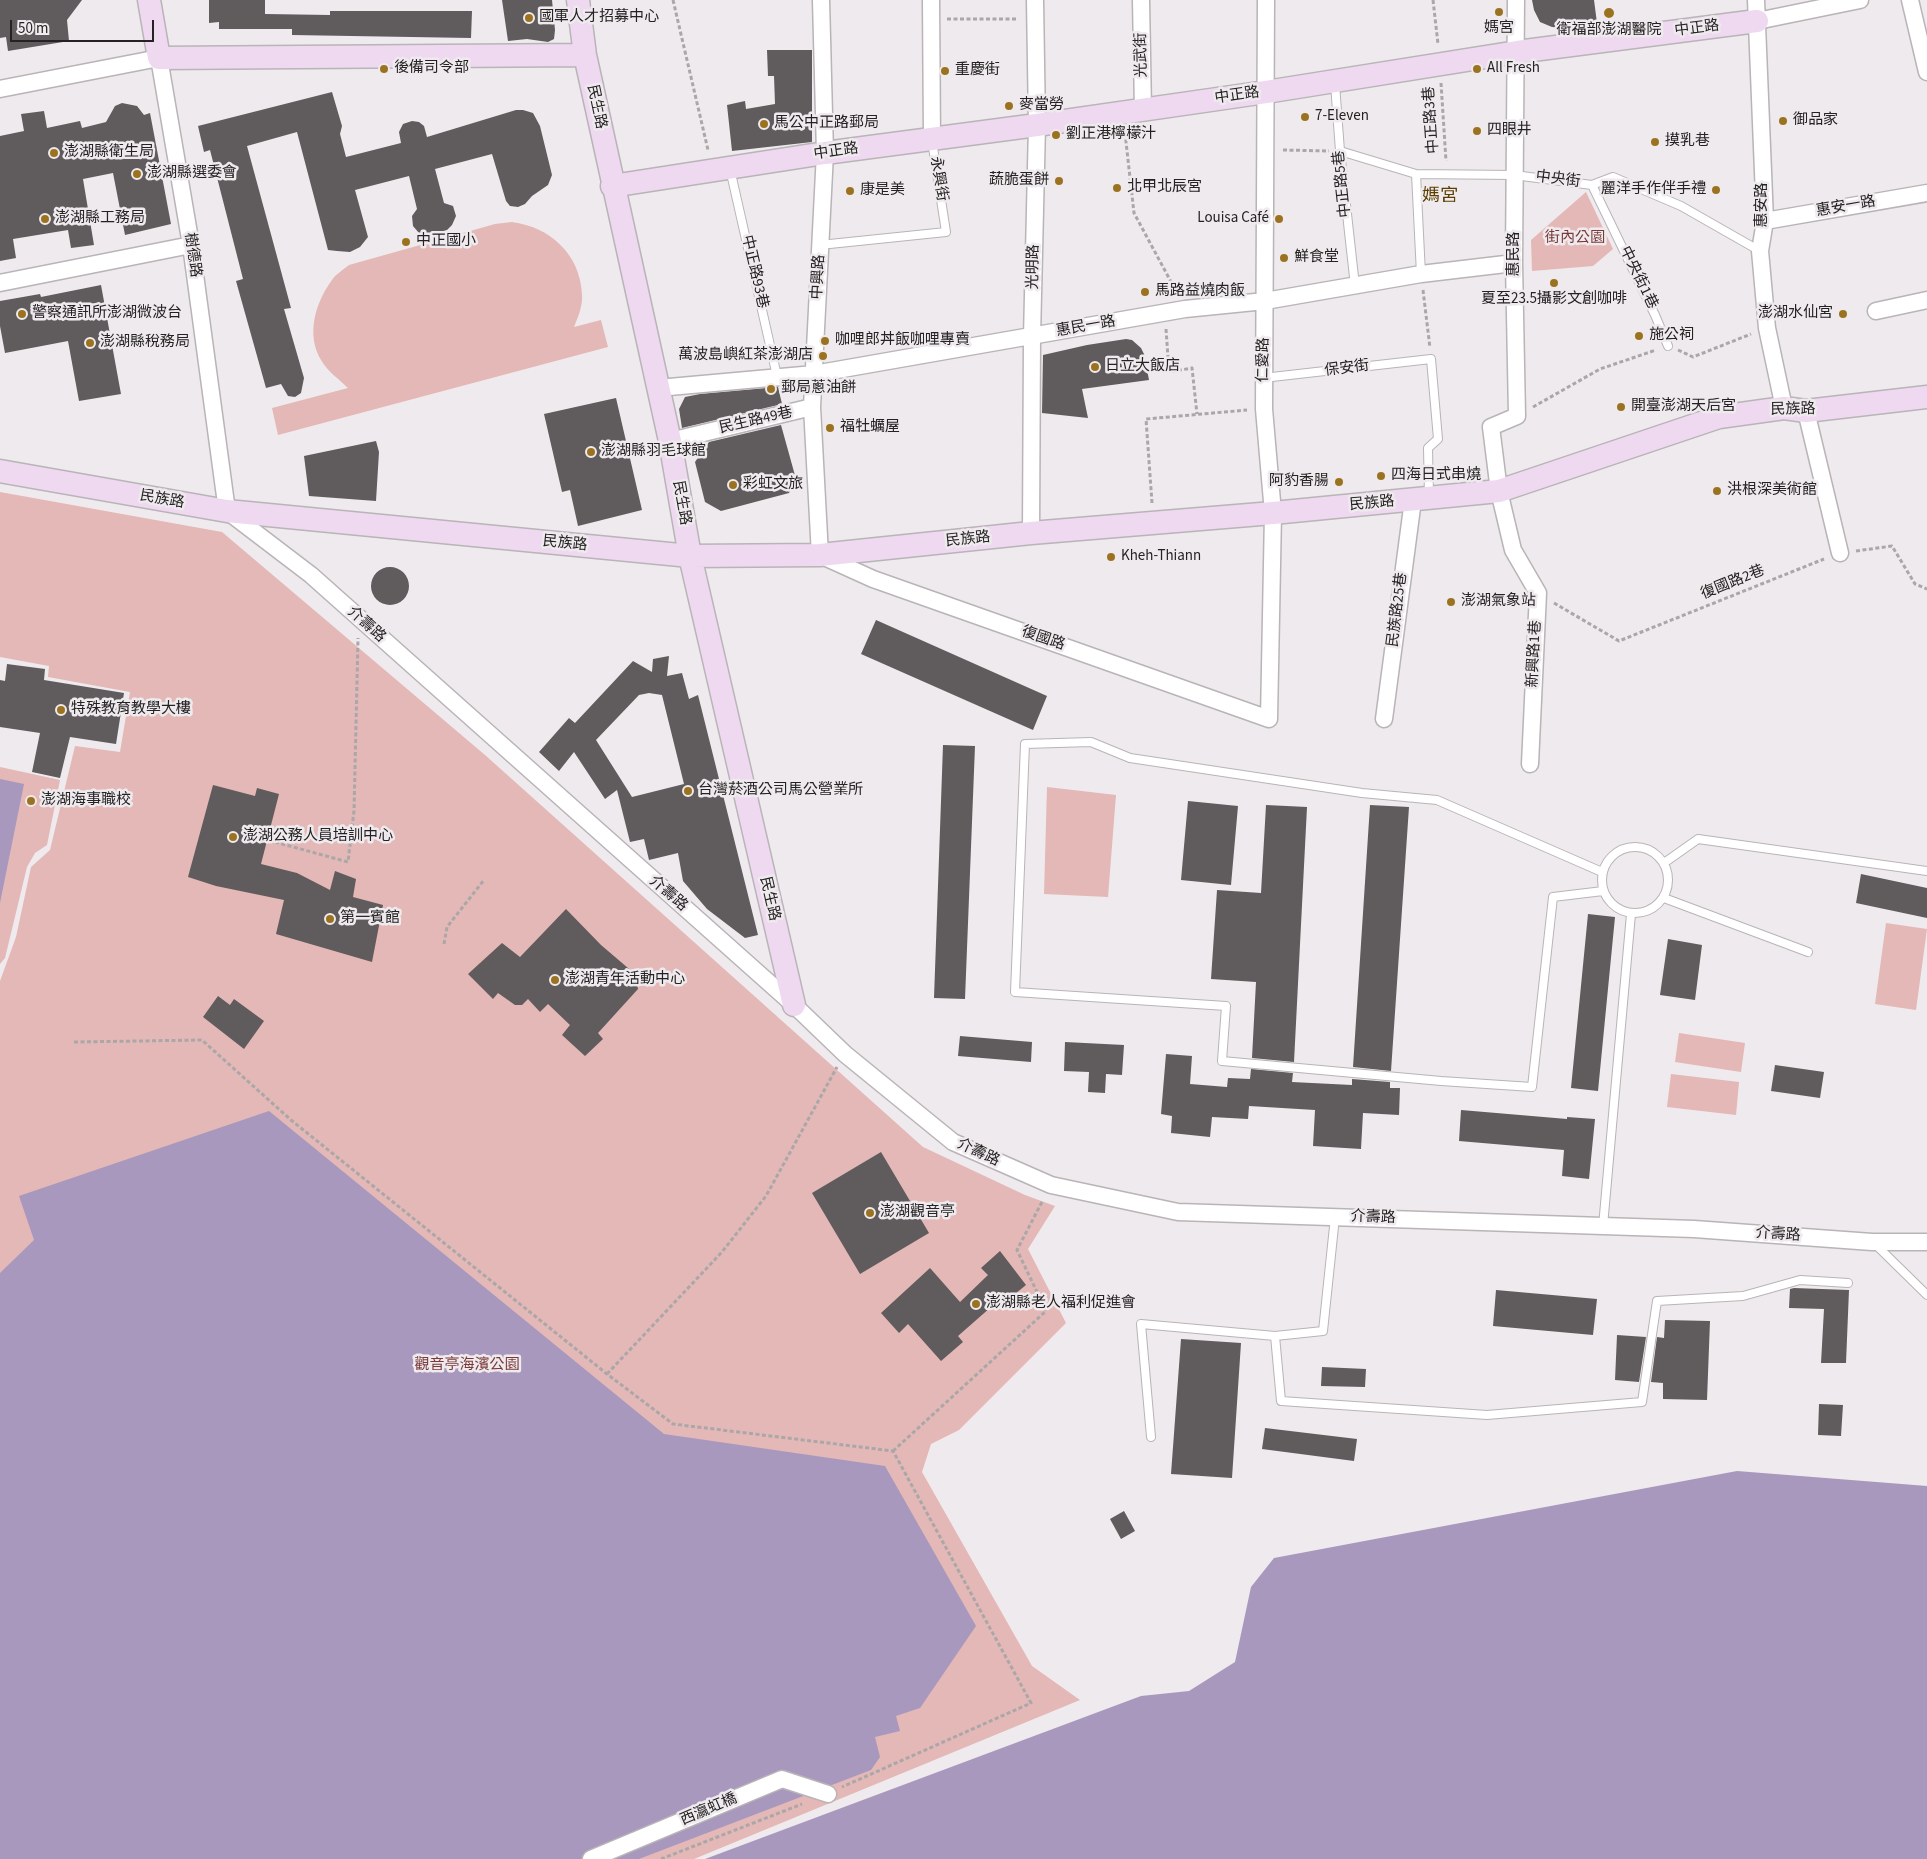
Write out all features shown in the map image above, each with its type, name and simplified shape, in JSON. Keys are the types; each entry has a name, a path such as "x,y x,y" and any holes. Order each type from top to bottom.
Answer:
{"main road":[{"name":"樹德路","path":"149,0 160,58"},
{"name":"民生路","path":"578,0 585,55 612,186 670,441 690,556 794,1005"},
{"name":"中正路","path":"612,186 825,153 1335,82 1757,11"},
{"path":"160,58 585,55"},
{"name":"民族路","path":"0,471 227,511 690,556 820,555 1499,491 1719,417 1784,408 1806,411 1927,397"}],"street":[{"name":"中興路","path":"820,555 812,407 825,153 821,0"},
{"name":"永興街","path":"931,0 932,139"},
{"name":"光明路","path":"1030,534 1037,125 1035,0"},
{"name":"光武街","path":"1133,111 1141,0"},
{"name":"仁愛路","path":"1266,0 1264,408 1273,513 1269,719"},
{"name":"惠民路","path":"1516,0 1514,263 1517,416"},
{"name":"中正路","path":"1757,11 1860,0"},
{"path":"1910,0 1927,72"},
{"name":"惠安路","path":"1757,11 1765,221 1760,251 1767,328 1784,408"},
{"path":"0,88 160,58"},
{"name":"樹德路","path":"160,58 191,245 227,511"},
{"name":"惠安一路","path":"1765,221 1927,192"},
{"path":"0,282 191,245"},
{"name":"惠民一路","path":"658,388 814,374 1185,309 1265,301 1421,274 1514,263"},
{"path":"1876,311 1927,300"},
{"name":"民生路49巷","path":"670,441 812,407"},
{"path":"1806,411 1840,552"},
{"path":"1517,416 1491,428 1499,491 1513,550 1538,593"},
{"name":"民族路25巷","path":"1384,719 1421,499"},
{"name":"介壽路","path":"227,511 311,575 794,1005 845,1054 953,1142 1050,1185 1178,1212 1694,1229 1872,1242 1927,1242"},
{"name":"復國路","path":"820,555 873,579 1269,719"},
{"name":"新興路1巷","path":"1530,764 1538,593"},
{"name":"西瀛虹橋","path":"591,1859 782,1779 828,1794"}],"lane":[{"name":"中正路5巷","path":"1335,82 1340,151 1355,286"},
{"name":"永興街","path":"820,246 946,232 932,139"},
{"name":"中央街","path":"1340,151 1416,174 1514,176 1592,185 1613,177 1681,206 1760,251"},
{"name":"中正路93巷","path":"722,169 777,376"},
{"path":"1416,174 1421,274"},
{"name":"中央街1巷","path":"1592,185 1656,314 1668,346"},
{"path":"1421,499 1428,448 1438,439 1431,359"},
{"name":"保安街","path":"1264,378 1431,359"},
{"path":"1602,872 1436,800 1362,793 1130,758 1091,742 1025,744 1015,992 1226,1006 1222,1060 1440,1081 1532,1087 1554,898 1603,891"},
{"path":"1664,863 1698,839 1927,871"},
{"path":"1635,846 1656,854 1664,863 1669,880 1664,898 1650,911 1641,914 1631,914 1614,906 1607,900 1601,882 1602,872 1614,854 1624,848 1635,846"},
{"path":"1664,898 1808,952"},
{"path":"1604,1226 1631,914"},
{"path":"1151,1437 1141,1324 1275,1336 1323,1331 1335,1217"},
{"path":"1872,1242 1927,1295"},
{"path":"1275,1336 1281,1401 1488,1415 1642,1402 1657,1301 1743,1296 1800,1280 1848,1283"}],"path":[{"path":"673,0 722,169"},
{"name":"中正路3巷","path":"1433,0 1440,65 1447,174"},
{"path":"931,19 1034,19"},
{"path":"1133,111 1134,213 1185,309"},
{"path":"1266,150 1340,151"},
{"path":"1421,274 1431,359"},
{"path":"1164,313 1170,372 1192,368 1197,414"},
{"path":"1517,416 1600,370 1668,346 1693,357 1767,328"},
{"path":"1153,524 1146,419 1264,408"},
{"name":"復國路2巷","path":"1538,593 1618,641 1840,552 1892,546 1915,584 1927,589"},
{"path":"275,842 348,862 354,811 357,639 370,628"},
{"path":"444,944 447,927 484,880"},
{"path":"74,1042 202,1040 291,1120 607,1374 673,1424 892,1451 1046,1311 1017,1250 1050,1185"},
{"path":"607,1374 722,1252 766,1196 845,1054"},
{"path":"661,1859 828,1794 1031,1703 892,1451"}],"green space":[{"name":"街內公園","path":"1586,192 1613,249 1593,266 1532,271 1531,240"},
{"path":"512,222 526,225 550,236 569,255 576,267 582,294 581,307 574,327 601,320 608,347 278,435 272,408 348,388 330,372 321,360 316,350 313,330 314,319 321,299 338,274 349,265 495,224"},
{"name":"觀音亭海濱公園","path":"0,492 222,532 485,755 923,1147 1025,1195 1055,1206 1028,1249 1066,1323 959,1430 931,1444 922,1472 1032,1666 1080,1700 694,1859 0,1859 0,981 16,937 31,867 50,850 75,746 120,752 130,692 48,677 49,666 0,657"},
{"path":"0,767 60,780 47,845 35,853 27,867 5,958 0,964"},
{"path":"1047,787 1116,795 1108,897 1044,894"},
{"path":"1886,923 1927,929 1916,1010 1875,1004"},
{"path":"1679,1033 1745,1043 1741,1072 1675,1062"},
{"path":"1671,1074 1739,1082 1736,1115 1667,1107"}],"shaded area":[{"path":"0,779 24,784 0,903"},
{"path":"269,1111 664,1434 885,1466 976,1626 920,1708 896,1716 900,1731 875,1737 880,1757 871,1770 639,1859 0,1859 0,1273 34,1240 19,1196"},
{"path":"1737,1471 1927,1486 1927,1859 705,1859 1141,1696 1189,1691 1235,1662 1251,1587 1274,1558"}],"building":[{"path":"0,0 82,0 67,20 69,41 8,51 6,37 0,38"},
{"path":"209,0 265,0 265,14 330,15 330,11 472,11 471,38 292,35 292,29 219,29 219,22 209,23"},
{"name":"國軍人才招募中心","path":"502,0 552,0 554,39 548,42 527,39 508,41"},
{"path":"1532,0 1594,0 1597,23 1565,28 1552,27 1540,22 1534,10"},
{"path":"767,50 812,50 812,142 732,151 727,105 745,101 746,109 775,104 774,76 768,76"},
{"path":"332,92 342,126 340,134 346,157 401,143 399,132 403,124 412,121 419,122 424,126 427,137 516,110 523,110 533,113 540,126 552,175 548,185 532,196 525,204 518,207 510,206 506,201 492,154 435,169 444,203 453,206 456,216 452,225 447,230 436,233 419,233 413,226 412,216 417,209 409,176 355,190 368,237 360,247 350,252 337,251 328,250 297,132 247,146 291,308 284,309 304,378 301,393 295,397 288,396 281,384 266,388 236,281 243,279 210,150 204,152 198,126"},
{"path":"122,103 137,106 144,115 150,113 171,224 125,235 113,173 83,179 94,245 71,248 68,230 13,239 16,258 0,261 0,136 24,131 21,114 44,111 47,128 80,121 82,128 106,122 115,106"},
{"path":"101,285 121,394 79,401 68,341 5,353 0,326 0,301 40,294 41,297"},
{"name":"日立大飯店","path":"1126,339 1132,340 1141,348 1149,380 1082,389 1088,418 1042,413 1043,355"},
{"path":"778,387 782,404 682,428 679,409 685,397"},
{"name":"澎湖縣羽毛球館","path":"616,398 642,510 578,526 570,490 562,492 544,414"},
{"path":"781,425 796,479 789,493 721,511 705,502 695,462 709,442"},
{"path":"376,441 379,452 376,501 309,496 304,456"},
{"path":"390,567 404,572 409,586 404,600 390,605 376,600 371,586 376,572"},
{"path":"876,620 1047,696 1033,730 861,654"},
{"name":"台灣菸酒公司馬公營業所","path":"669,656 667,676 682,673 689,699 698,695 758,935 745,938 707,909 683,881 678,853 649,860 644,839 630,842 617,790 605,799 574,752 559,771 539,752 569,718 575,723 633,661 652,672 653,659","holes":["649,693 662,695 684,784 632,797 596,740 639,695"]},
{"name":"特殊教育教學大樓","path":"7,664 45,669 44,680 124,693 116,744 70,737 60,778 32,772 40,733 0,727 0,680 5,681"},
{"path":"943,745 975,746 965,999 934,998"},
{"path":"213,785 255,796 257,788 279,794 261,864 297,873 330,890 335,871 356,879 353,897 383,905 372,962 276,934 284,900 216,886 188,877"},
{"path":"1188,801 1238,806 1231,885 1181,880"},
{"path":"1266,805 1307,807 1294,1062 1252,1058 1256,982 1211,979 1217,890 1261,893"},
{"path":"1370,805 1409,807 1391,1071 1353,1067"},
{"path":"1861,874 1927,888 1927,918 1856,903"},
{"name":"澎湖青年活動中心","path":"566,909 601,945 635,974 638,989 598,1033 603,1039 585,1056 562,1035 570,1025 548,1004 540,1012 528,999 522,1005 515,1005 498,993 493,999 468,974 502,943 520,957"},
{"path":"1588,914 1615,917 1598,1091 1571,1088"},
{"path":"1668,939 1702,945 1695,1000 1660,995"},
{"path":"218,996 230,1005 234,999 264,1021 244,1049 203,1017"},
{"path":"960,1036 1032,1042 1031,1062 958,1056"},
{"path":"1065,1042 1124,1045 1122,1075 1106,1074 1105,1093 1088,1092 1089,1072 1064,1071"},
{"path":"1166,1054 1192,1056 1190,1084 1227,1087 1228,1078 1250,1079 1251,1069 1293,1073 1292,1082 1352,1085 1352,1079 1390,1082 1390,1088 1400,1088 1399,1115 1363,1113 1361,1149 1313,1146 1315,1110 1249,1106 1248,1119 1212,1117 1210,1137 1171,1133 1172,1116 1161,1114"},
{"path":"1775,1065 1824,1072 1820,1098 1771,1091"},
{"path":"1461,1110 1567,1119 1567,1117 1595,1119 1589,1179 1562,1176 1564,1150 1459,1141"},
{"name":"澎湖觀音亭","path":"881,1152 929,1233 860,1274 812,1193"},
{"path":"1000,1251 1026,1285 1010,1298 1007,1293 958,1336 963,1342 941,1361 908,1324 899,1333 881,1313 930,1268 960,1302 988,1275 981,1268"},
{"path":"1790,1289 1849,1290 1846,1363 1821,1363 1824,1309 1789,1308"},
{"path":"1496,1290 1597,1299 1593,1335 1493,1326"},
{"path":"1665,1320 1710,1321 1707,1400 1663,1399 1663,1383 1651,1382 1657,1337 1664,1338"},
{"path":"1617,1335 1646,1337 1639,1382 1615,1380"},
{"path":"1181,1339 1241,1343 1232,1478 1171,1474"},
{"path":"1322,1367 1366,1369 1365,1387 1321,1386"},
{"path":"1819,1404 1843,1405 1841,1436 1818,1435"},
{"path":"1265,1428 1357,1439 1354,1461 1262,1449"},
{"path":"1124,1511 1135,1531 1121,1539 1110,1519"}],"place":[{"name":"媽宮","path":"1499,12"},
{"name":"衛福部澎湖醫院","path":"1609,13"},
{"name":"國軍人才招募中心","path":"529,18"},
{"name":"後備司令部","path":"384,69"},
{"name":"All Fresh","path":"1477,69"},
{"name":"重慶街","path":"945,71"},
{"name":"麥當勞","path":"1009,106"},
{"name":"7-Eleven","path":"1305,117"},
{"name":"御品家","path":"1783,121"},
{"name":"馬公中正路郵局","path":"764,124"},
{"name":"四眼井","path":"1477,131"},
{"name":"劉正港檸檬汁","path":"1056,135"},
{"name":"摸乳巷","path":"1655,142"},
{"name":"澎湖縣衛生局","path":"54,153"},
{"name":"澎湖縣選委會","path":"137,174"},
{"name":"蔬脆蛋餅","path":"1059,181"},
{"name":"北甲北辰宮","path":"1117,188"},
{"name":"麗洋手作伴手禮","path":"1716,190"},
{"name":"康是美","path":"850,191"},
{"name":"澎湖縣工務局","path":"45,219"},
{"name":"Louisa Café","path":"1279,219"},
{"name":"中正國小","path":"406,242"},
{"name":"鮮食堂","path":"1284,258"},
{"name":"夏至23.5攝影文創咖啡","path":"1554,283"},
{"name":"馬路益燒肉飯","path":"1145,292"},
{"name":"警察通訊所澎湖微波台","path":"22,314"},
{"name":"澎湖水仙宮","path":"1843,314"},
{"name":"施公祠","path":"1639,336"},
{"name":"咖哩郎丼飯咖哩專賣","path":"825,341"},
{"name":"澎湖縣稅務局","path":"90,343"},
{"name":"萬波島嶼紅茶澎湖店","path":"823,356"},
{"name":"日立大飯店","path":"1095,367"},
{"name":"郵局蔥油餅","path":"771,389"},
{"name":"開臺澎湖天后宮","path":"1621,407"},
{"name":"福牡蠣屋","path":"830,428"},
{"name":"澎湖縣羽毛球館","path":"591,452"},
{"name":"四海日式串燒","path":"1381,476"},
{"name":"阿豹香腸","path":"1339,482"},
{"name":"彩虹文旅","path":"733,485"},
{"name":"洪根深美術館","path":"1717,491"},
{"name":"Kheh-Thiann","path":"1111,557"},
{"name":"澎湖氣象站","path":"1451,602"},
{"name":"特殊教育教學大樓","path":"61,710"},
{"name":"台灣菸酒公司馬公營業所","path":"688,791"},
{"name":"澎湖海事職校","path":"31,801"},
{"name":"澎湖公務人員培訓中心","path":"233,837"},
{"name":"第一賓館","path":"330,919"},
{"name":"澎湖青年活動中心","path":"555,980"},
{"name":"澎湖觀音亭","path":"870,1213"},
{"name":"澎湖縣老人福利促進會","path":"976,1304"}],"district":[{"name":"媽宮","path":"1440,197"}]}
